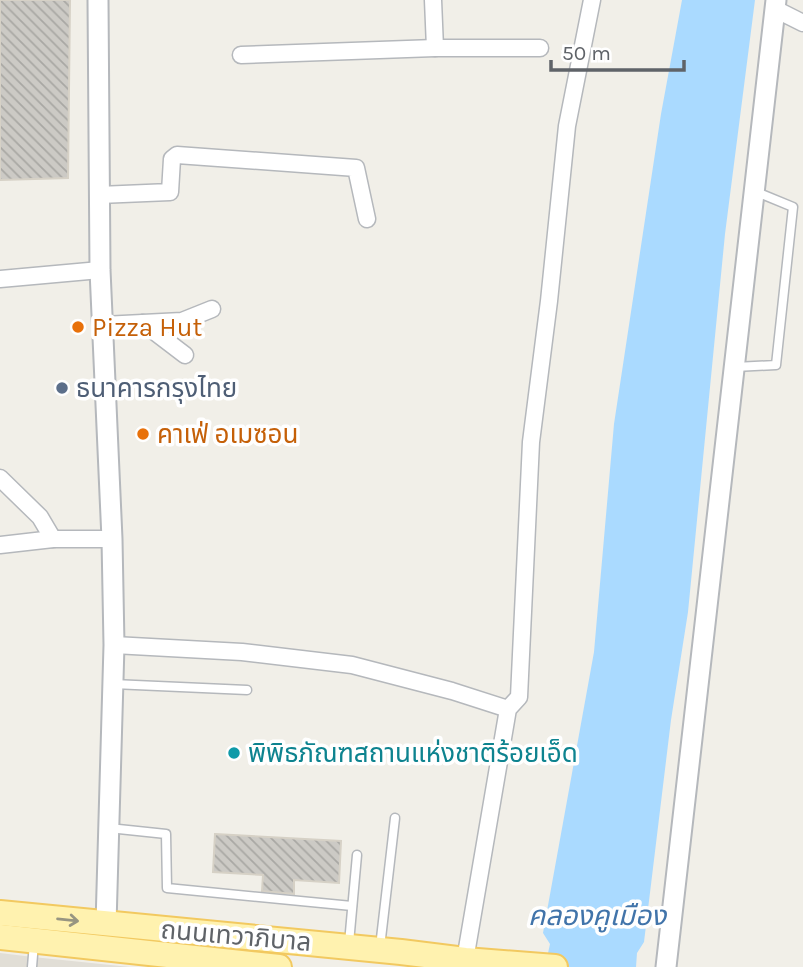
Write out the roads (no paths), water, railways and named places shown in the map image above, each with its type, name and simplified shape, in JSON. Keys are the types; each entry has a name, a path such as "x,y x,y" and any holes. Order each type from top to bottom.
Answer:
{"main road":[{"name":"ถนนเทวาภิบาล","path":"0,913 549,966"},
{"path":"104,949 106,924"},
{"name":"ถนนเทวาภิบาล","path":"0,937 279,967"}],"street":[{"path":"98,0 100,270 114,645 106,924"},
{"path":"433,0 435,48"},
{"path":"465,960 508,709 519,697 531,442 567,126 592,0"},
{"path":"666,967 775,5 803,23"},
{"path":"241,55 435,48 540,48"},
{"path":"99,195 170,192 172,159 177,155 356,168 367,219"},
{"path":"0,279 100,270"},
{"path":"103,325 182,320 212,309"},
{"path":"142,323 185,355"},
{"path":"0,478 40,517 53,539"},
{"path":"0,545 53,539 112,539"},
{"path":"114,645 242,652 352,665 452,691 508,709"}],"lane":[{"path":"735,367 776,365 793,207 754,191"},
{"path":"113,684 247,690"},
{"path":"380,950 395,818"},
{"path":"109,828 166,834 167,888 352,906"},
{"path":"348,947 357,855"},
{"path":"32,967 35,940"}],"water":[{"name":"คลองคูเมือง","path":"682,0 755,0 725,234 688,612 671,720 644,942 637,953 636,967 545,967 550,944 543,933 594,652 614,424 661,114"}],"place":[{"name":"Pizza Hut","path":"78,327"},
{"name":"ธนาคารกรุงไทย","path":"62,388"},
{"name":"คาเฟ่ อเมซอน","path":"143,434"},
{"name":"พิพิธภัณฑสถานแห่งชาติร้อยเอ็ด","path":"234,753"}]}
